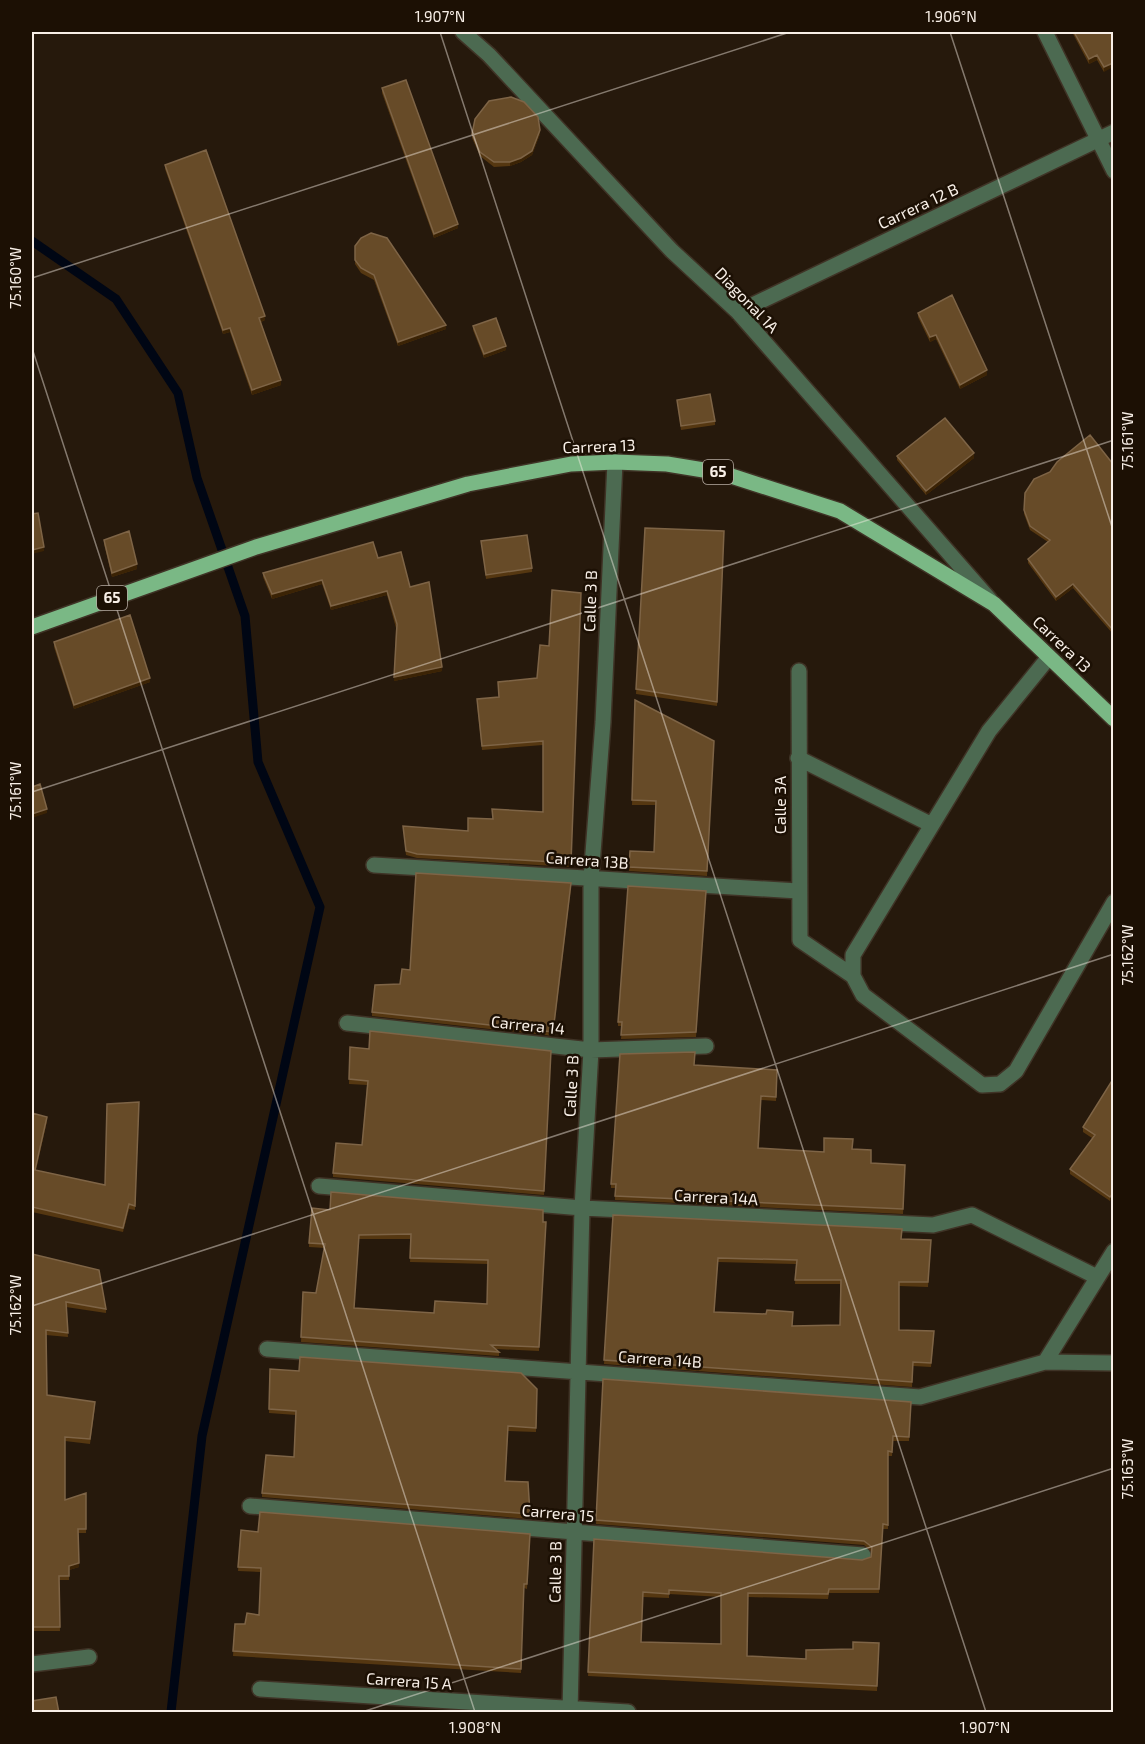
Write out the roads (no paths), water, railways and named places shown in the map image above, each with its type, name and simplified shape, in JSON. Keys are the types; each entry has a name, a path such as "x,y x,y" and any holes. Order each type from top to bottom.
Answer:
{"main road":[{"name":"Carrera 13","path":"32,627 256,547 487,479 571,464 615,462 668,464 722,473 840,511 994,604 1113,719"}],"street":[{"path":"1045,32 1113,171"},
{"name":"Diagonal 1A","path":"470,33 672,251 738,312 994,604"},
{"name":"Carrera 12 B","path":"738,312 1113,132"},
{"name":"Calle 3 B","path":"570,1711 582,1208 591,1050 591,879 603,722 615,462"},
{"path":"1049,657 989,731 930,824 853,955 853,976 863,995 982,1085 1000,1084 1016,1071 1113,902"},
{"name":"Calle 3A","path":"799,671 798,891 800,940 853,976"},
{"path":"798,758 930,824"},
{"name":"Carrera 13B","path":"374,865 798,891"},
{"name":"Carrera 14","path":"347,1023 591,1050 706,1046"},
{"name":"Carrera 14A","path":"319,1186 582,1208 933,1225 972,1215 1097,1277"},
{"path":"1045,1362 1113,1251"},
{"name":"Carrera 14B","path":"267,1349 920,1397 1045,1362 1113,1363"},
{"name":"Carrera 15","path":"250,1506 863,1555"},
{"path":"32,1664 89,1657"},
{"name":"Carrera 15 A","path":"260,1689 628,1713"}],"waterway":[{"path":"32,241 116,299 178,393 197,478 245,616 258,762 320,907 202,1436 171,1712"}]}
